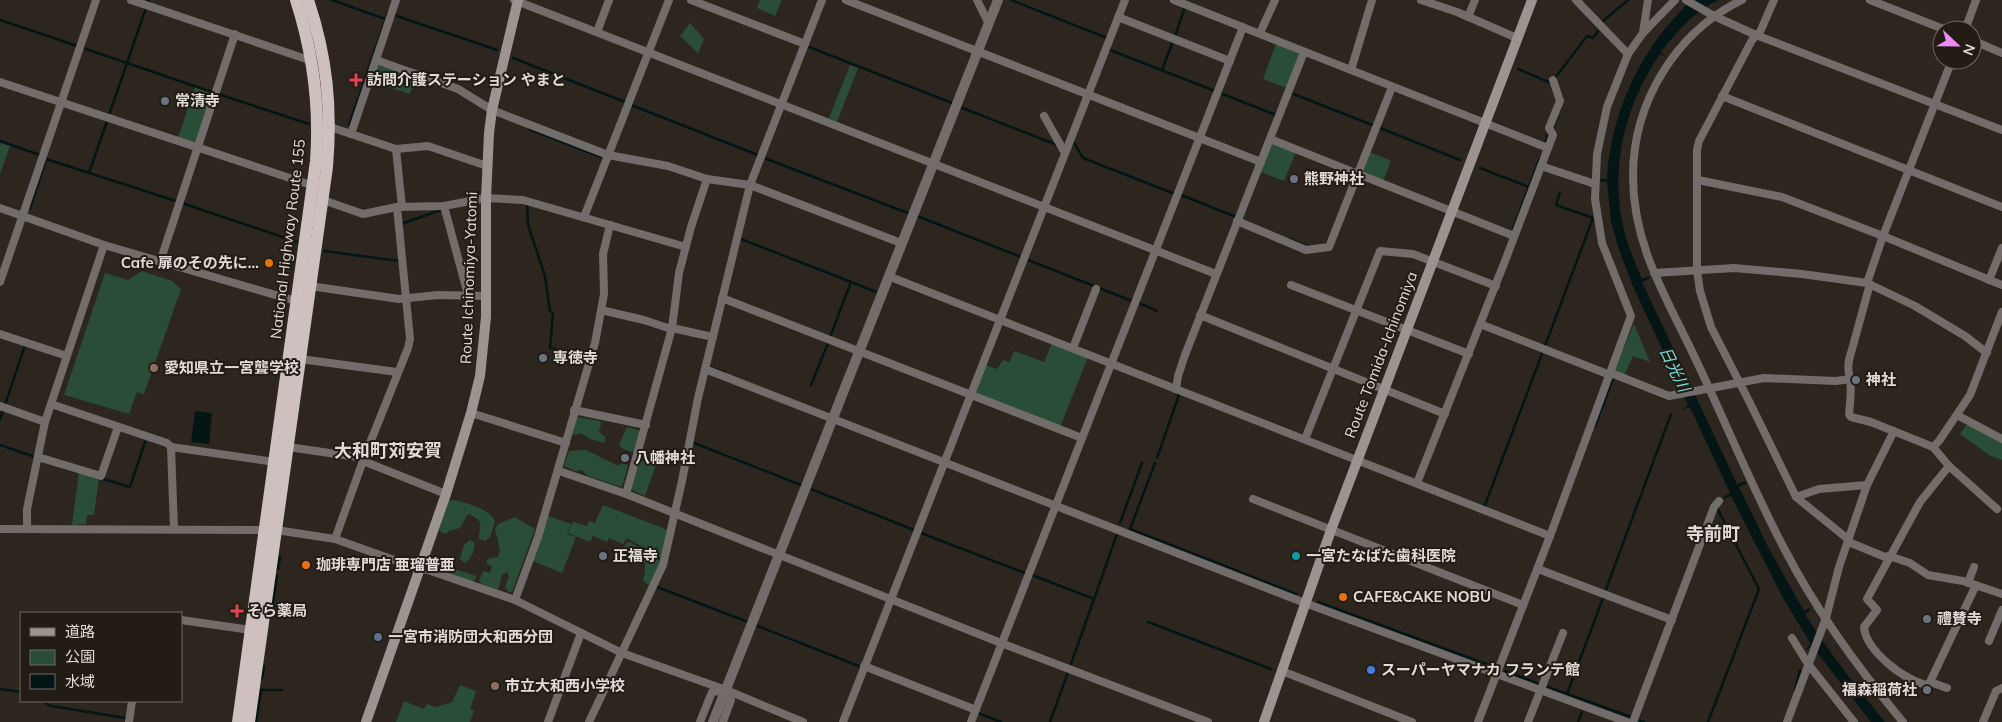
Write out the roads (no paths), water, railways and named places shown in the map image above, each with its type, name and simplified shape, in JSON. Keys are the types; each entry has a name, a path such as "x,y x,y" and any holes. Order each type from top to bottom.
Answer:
{"highway":[{"name":"National Highway Route 155","path":"249,722 270,530 274,462 314,186 318,131 312,60 296,0"},
{"name":"National Highway Route 155","path":"238,722 251,630 288,447 323,200 330,127 325,68 308,0"}],"main road":[{"name":"Route Ichinomiya-Yatomi","path":"366,722 446,494 471,413 483,357 486,317 487,166 492,110 516,0"},
{"name":"Route Tomida-Ichinomiya","path":"1264,722 1331,530 1532,0"}],"street":[{"path":"0,282 96,0"},
{"path":"131,0 312,60"},
{"path":"351,134 396,0"},
{"path":"516,0 1216,274"},
{"path":"597,32 609,0"},
{"path":"584,217 669,0"},
{"path":"691,0 805,44"},
{"path":"589,722 663,565 705,369 750,185 822,0"},
{"path":"846,0 1261,162"},
{"path":"977,0 990,20"},
{"path":"713,722 998,0"},
{"path":"843,722 1125,0"},
{"path":"1174,0 1192,3 1304,52 1548,148"},
{"path":"1260,34 1275,0"},
{"path":"1351,70 1372,0"},
{"path":"1421,0 1517,38"},
{"path":"1468,17 1475,0"},
{"path":"1576,0 1628,54"},
{"path":"1643,33 1648,0"},
{"path":"1478,722 1538,569 1631,316 1602,243 1597,216 1596,154 1607,107 1628,54 1643,33 1675,0"},
{"path":"1686,0 1756,35 2002,130"},
{"path":"1742,0 1713,15 1690,35 1675,54 1653,91 1641,121 1634,158 1634,193 1640,234 1654,273 1785,551 1837,637 1903,722"},
{"path":"1774,0 1760,32 1756,35 1722,96 1699,141 1697,150 1697,270 1700,291 1711,327 1740,381 1796,497 1849,540 1850,543 1885,557 1889,556 1910,563 1928,575 1968,583 2002,594"},
{"path":"1870,0 1932,24"},
{"path":"1969,20 1976,0"},
{"path":"1118,17 1230,61"},
{"path":"971,722 1243,26"},
{"path":"160,262 235,34"},
{"path":"1982,44 2002,53"},
{"path":"1173,387 1304,52"},
{"path":"376,60 458,89 492,110 608,155 668,166 707,179 750,185 901,244"},
{"path":"1948,70 1883,236 1869,283 1847,372 1850,379 1848,414 1850,417 1871,422 1933,447 1949,466 1997,509"},
{"path":"1417,483 1496,286 1553,135 1549,128 1560,101 1553,80"},
{"path":"0,82 314,186"},
{"path":"1237,222 1306,250 1329,247 1392,87"},
{"path":"1722,96 2002,207"},
{"path":"1044,116 1065,152"},
{"path":"330,127 396,149 428,146 487,166"},
{"path":"1270,140 1514,236"},
{"path":"335,539 410,339 404,298 396,149"},
{"path":"1541,166 1595,184"},
{"path":"626,494 672,328 679,273 707,179"},
{"path":"1698,180 1782,198 1883,236 2002,285"},
{"path":"323,200 363,214 399,207 444,206 486,198 523,200 686,247"},
{"path":"444,206 468,295"},
{"path":"0,208 104,245 296,302"},
{"path":"515,600 529,563 558,471 574,410 595,343 604,294 603,254 610,225"},
{"path":"28,529 27,509 44,422 104,245"},
{"path":"1990,280 2002,248"},
{"path":"1304,439 1380,251 1413,254 1496,286"},
{"path":"1654,273 1734,268 1802,274 1869,283 1915,306 1965,336 1987,353"},
{"path":"888,276 1550,536"},
{"path":"1291,285 1468,354"},
{"path":"310,286 404,298 485,296"},
{"path":"1073,348 1096,289"},
{"path":"722,298 1082,438"},
{"path":"601,310 668,328 713,337"},
{"path":"1933,447 1970,395 2002,312"},
{"path":"1200,315 1445,414"},
{"path":"1480,324 1669,396 1709,390 1740,381 1764,378 1836,381 1850,379"},
{"path":"0,334 67,356"},
{"path":"300,359 397,372"},
{"path":"705,369 1305,603 1626,722"},
{"path":"51,404 167,443 171,447 274,462"},
{"path":"0,406 44,422"},
{"path":"574,410 646,425"},
{"path":"471,413 566,443"},
{"path":"1957,415 2002,439"},
{"path":"38,457 102,476 118,427"},
{"path":"1787,722 1826,618 1839,567 1867,485 1894,431"},
{"path":"171,447 174,529"},
{"path":"288,447 364,460 446,494"},
{"path":"1949,466 1920,502 1867,599 1877,610 1864,627 1865,632 1877,651 1893,669 1905,677 1927,685 1976,586"},
{"path":"558,471 626,494 1001,643 1208,722"},
{"path":"1796,497 1819,489 1867,485"},
{"path":"1252,499 1523,605"},
{"path":"1634,722 1714,506 1719,501"},
{"path":"0,529 270,530 335,539 515,600 622,653 726,690 803,722"},
{"path":"1968,583 1974,567"},
{"path":"1538,569 1672,620"},
{"path":"1989,641 2002,610"},
{"path":"182,620 251,630"},
{"path":"548,722 581,633"},
{"path":"1528,722 1563,633"},
{"path":"1792,638 1808,664 1854,722"},
{"path":"864,666 976,710"},
{"path":"1282,671 1412,722"},
{"path":"1930,682 1947,688"},
{"path":"1876,689 1884,684"},
{"path":"1983,722 1996,691 2002,688"},
{"path":"700,722 712,692 726,690"},
{"path":"723,722 731,700 726,690"},
{"path":"129,722 132,702"}],"water":[{"name":"日光川","path":"1692,0 1718,0 1693,16 1661,52 1666,57 1660,54 1648,73 1630,113 1624,134 1620,156 1619,199 1622,221 1630,251 1642,279 1649,276 1649,279 1642,282 1737,484 1745,481 1746,484 1739,487 1769,549 1804,611 1809,608 1811,610 1805,614 1814,628 1885,722 1871,722 1812,646 1806,650 1811,644 1783,598 1731,496 1724,499 1723,497 1730,493 1690,407 1682,410 1688,405 1632,284 1618,247 1611,221 1607,182 1597,181 1597,179 1607,179 1609,158 1618,117 1634,78 1655,42"},
{"path":"195,411 212,413 209,444 191,442"}],"waterway":[{"path":"332,0 385,19"},
{"path":"1011,0 1107,38"},
{"path":"1603,21 1628,0"},
{"path":"1175,36 1185,7"},
{"path":"109,115 146,8"},
{"path":"349,125 388,13"},
{"path":"394,15 497,50"},
{"path":"0,20 77,46"},
{"path":"1556,80 1555,78 1587,36 1593,38 1598,31"},
{"path":"1162,70 1173,41"},
{"path":"809,47 952,103"},
{"path":"83,48 212,92"},
{"path":"1110,50 1215,91"},
{"path":"513,58 625,102"},
{"path":"1518,69 1551,83"},
{"path":"1220,93 1276,115 1276,113"},
{"path":"1291,93 1375,126"},
{"path":"218,94 309,124"},
{"path":"1553,129 1562,104"},
{"path":"631,105 758,155"},
{"path":"960,107 1057,145"},
{"path":"89,173 107,121"},
{"path":"1380,128 1460,160"},
{"path":"529,129 601,157"},
{"path":"1545,143 1549,132"},
{"path":"0,141 40,155"},
{"path":"1074,143 1083,158 1175,194"},
{"path":"764,158 908,213"},
{"path":"1513,229 1540,158"},
{"path":"30,208 46,159 176,201"},
{"path":"1480,168 1529,187"},
{"path":"1545,346 1593,218 1556,205 1560,192"},
{"path":"1181,195 1236,217"},
{"path":"527,202 528,225 545,276 550,311 553,313 550,348 586,356"},
{"path":"182,203 297,242"},
{"path":"401,224 441,210"},
{"path":"917,216 1021,257"},
{"path":"741,239 851,282 830,337"},
{"path":"1290,239 1308,247"},
{"path":"324,251 399,261"},
{"path":"1028,260 1132,301"},
{"path":"851,282 876,292"},
{"path":"1139,303 1157,311"},
{"path":"811,385 828,343"},
{"path":"5,405 24,348"},
{"path":"1485,505 1543,351"},
{"path":"710,367 725,373"},
{"path":"1595,426 1613,378"},
{"path":"1157,458 1180,392"},
{"path":"0,419 3,411"},
{"path":"1605,592 1671,414"},
{"path":"100,478 130,487 145,442"},
{"path":"694,443 801,485"},
{"path":"0,445 35,457"},
{"path":"1120,523 1142,463"},
{"path":"1155,463 1130,529 1296,594"},
{"path":"811,489 914,530"},
{"path":"1708,722 1759,589 1716,506"},
{"path":"921,533 1025,573"},
{"path":"1071,664 1117,534"},
{"path":"278,569 280,557"},
{"path":"1032,575 1094,599"},
{"path":"273,603 277,576"},
{"path":"657,587 748,622"},
{"path":"1567,694 1603,598"},
{"path":"1318,602 1494,667"},
{"path":"1148,622 1271,669"},
{"path":"755,625 861,667"},
{"path":"262,678 264,666"},
{"path":"1795,690 1800,670"},
{"path":"1505,671 1539,684"},
{"path":"1050,722 1068,672"},
{"path":"1548,687 1631,717"},
{"path":"0,689 20,692"},
{"path":"256,722 261,690 282,690"},
{"path":"44,702 51,706 126,718"},
{"path":"1578,722 1582,712"},
{"path":"978,713 1001,722"},
{"path":"1640,721 1644,722"}],"place":[{"name":"訪問介護ステーション やまと","path":"356,80"},
{"name":"常清寺","path":"165,101"},
{"name":"熊野神社","path":"1294,179"},
{"name":"Cafe 扉のその先に…","path":"269,263"},
{"name":"専徳寺","path":"543,358"},
{"name":"愛知県立一宮聾学校","path":"154,368"},
{"name":"神社","path":"1856,380"},
{"name":"八幡神社","path":"625,458"},
{"name":"正福寺","path":"603,556"},
{"name":"一宮たなばた歯科医院","path":"1296,556"},
{"name":"珈琲専門店 亜瑠普亜","path":"306,565"},
{"name":"CAFE&CAKE NOBU","path":"1343,597"},
{"name":"そら薬局","path":"237,611"},
{"name":"禮賛寺","path":"1927,619"},
{"name":"一宮市消防団大和西分団","path":"378,637"},
{"name":"スーパーヤマナカ フランテ館","path":"1371,670"},
{"name":"市立大和西小学校","path":"495,686"},
{"name":"福森稲荷社","path":"1927,690"}],"district":[{"name":"大和町苅安賀","path":"388,451"},
{"name":"寺前町","path":"1713,534"}]}
